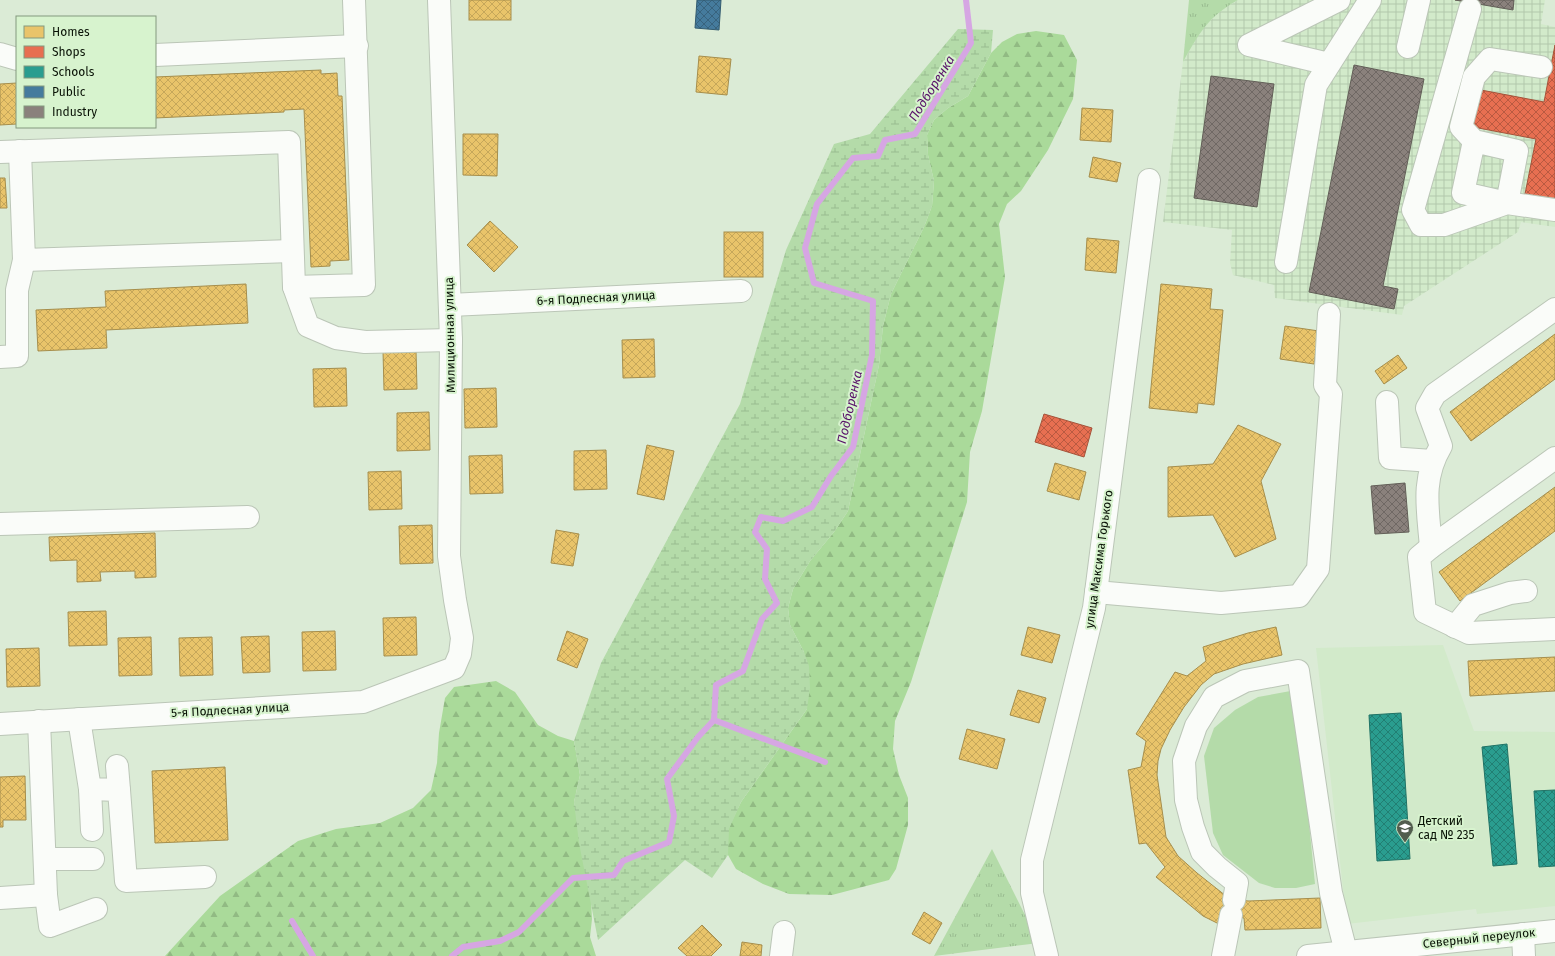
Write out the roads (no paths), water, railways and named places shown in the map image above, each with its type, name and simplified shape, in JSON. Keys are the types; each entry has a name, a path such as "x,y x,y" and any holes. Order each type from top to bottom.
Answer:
{"street":[{"path":"294,287 364,285 357,46 354,0"},
{"name":"Милиционная улица","path":"439,0 451,340 449,556 454,600 462,638 460,654 454,668"},
{"path":"1329,64 1248,45 1339,0"},
{"path":"1286,262 1316,85 1370,0"},
{"path":"1408,47 1419,0"},
{"path":"1470,9 1413,210 1421,224 1444,225 1507,203"},
{"path":"156,55 357,46"},
{"path":"0,54 16,59"},
{"path":"1507,203 1517,151 1474,141 1461,127 1474,77 1490,59 1541,67"},
{"path":"1474,141 1463,193 1507,203 1555,210"},
{"path":"8,356 17,290 24,260 10,152 288,142 294,287 308,326 336,338 365,342 451,340"},
{"name":"улица Максима Горького","path":"1047,956 1032,894 1032,860 1094,608 1149,180"},
{"path":"24,260 292,251"},
{"name":"6-я Подлесная улица","path":"450,305 741,291"},
{"path":"1431,547 1426,486 1432,460 1441,446 1427,408 1435,394 1555,309"},
{"path":"1096,592 1222,603 1299,596 1318,569 1331,394 1325,385 1329,314"},
{"path":"1388,402 1390,458 1432,460"},
{"path":"1555,458 1419,557 1425,612 1469,633 1555,629"},
{"path":"0,524 248,517"},
{"path":"1455,627 1473,605 1510,593 1526,591"},
{"name":"5-я Подлесная улица","path":"0,724 363,702 454,668"},
{"path":"1223,956 1238,883 1217,867 1202,852 1193,827 1186,800 1184,761 1196,726 1214,697 1245,681 1298,671 1331,892 1346,954"},
{"path":"79,719 90,789 92,830"},
{"path":"39,721 46,895 50,926 96,909"},
{"path":"117,766 126,881 205,877"},
{"path":"90,789 119,790"},
{"path":"45,859 93,859"},
{"path":"0,898 46,895"},
{"name":"Северный переулок","path":"1308,956 1346,954 1555,931"},
{"path":"781,956 784,932"},
{"path":"1523,934 1524,956"}],"waterway":[{"name":"Подборенка","path":"452,956 463,947 500,941 519,932 573,878 614,875 623,861 669,842 674,816 667,779 698,737 714,720 716,685 743,671 762,619 777,603 765,579 767,549 755,532 761,517 783,521 812,507 831,476 853,447 872,355 873,301 814,283 805,248 817,204 853,158 878,156 885,140 915,134 971,43 966,0"},
{"path":"714,720 825,762"},
{"path":"292,921 313,956"}],"place":[{"name":"Детский сад № 235","path":"1405,843"}]}
